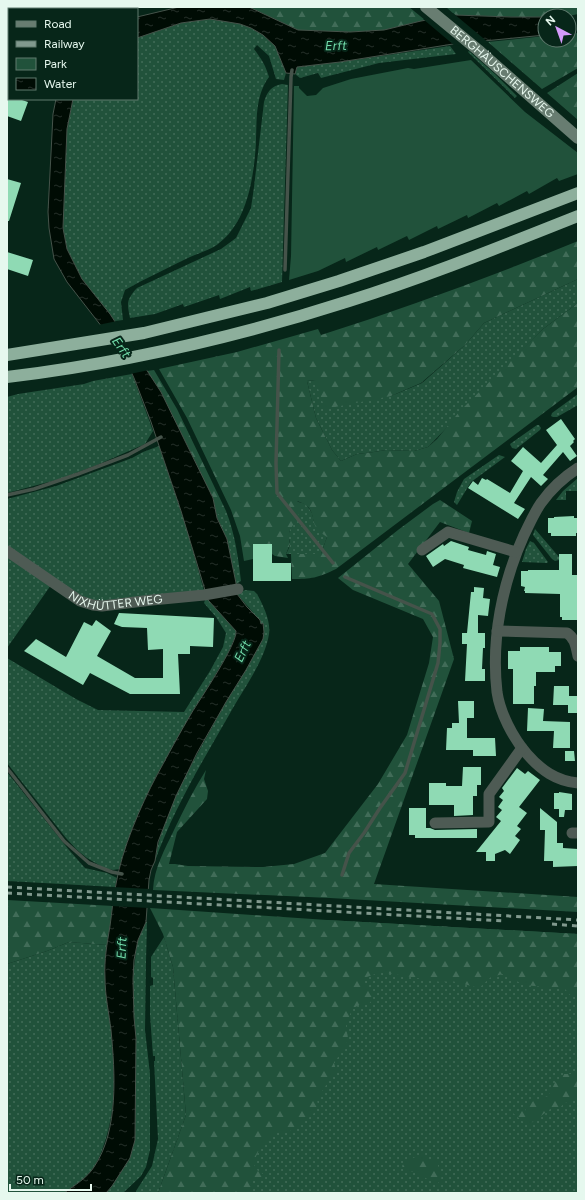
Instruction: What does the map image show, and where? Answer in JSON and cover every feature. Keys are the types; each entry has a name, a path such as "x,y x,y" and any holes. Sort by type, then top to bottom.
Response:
{"highway":[{"path":"7,354 144,332 267,302 339,281 424,252 578,192"},
{"path":"7,377 115,361 156,353 272,324 432,273 578,216"}],"main road":[{"path":"7,11 8,7"},
{"name":"BERGHÄUSCHENSWEG","path":"428,9 478,50 578,138"}],"street":[{"path":"578,468 563,478 540,504 516,552 503,594 497,631 496,660 497,693 508,724 516,740 537,765 548,773 560,780 578,783"},
{"path":"422,550 448,532 516,552"},
{"name":"NIXHÜTTER WEG","path":"7,551 80,601 93,605 102,606 204,595 238,588"},
{"path":"497,631 567,633 574,640 578,656"},
{"path":"434,823 489,822 489,794 522,748"}],"green space":[{"path":"249,7 409,7 425,20 384,30 350,32 298,30"},
{"path":"446,7 578,7 577,14 577,8 537,8 537,17 455,15"},
{"path":"210,19 240,24 251,28 263,35 275,46 286,73 284,80 276,79 269,56 257,45 254,49 263,62 269,77 264,84 259,100 253,169 248,198 236,224 228,235 208,250 190,257 125,290 121,302 123,320 115,321 82,279 67,249 63,228 67,129 73,100 138,100 138,38 181,23"},
{"path":"577,33 578,68 542,89 488,42 537,37 537,48 577,48"},
{"path":"450,46 456,54 379,63 321,78 318,73 300,78 295,74 297,67"},
{"path":"469,51 517,96 515,98 468,52"},
{"path":"471,60 525,112 578,153 578,174 559,181 557,178 529,194 527,191 499,206 497,203 468,218 467,215 438,229 437,226 409,240 407,236 378,250 377,247 346,262 345,258 318,271 289,280 291,256 294,86 299,86 299,88 307,96 316,95 323,88 351,79 408,68 414,69"},
{"path":"578,73 578,120 547,93"},
{"path":"282,84 288,85 282,282 251,291 250,287 220,299 219,295 184,307 183,304 155,314 130,318 128,302 137,288 221,249 236,238 251,208 264,102 270,90 275,86"},
{"path":"578,241 578,279 484,323 465,345 421,383 391,396 325,409 315,380 307,381 316,418 332,450 341,461 357,454 386,450 414,451 428,447 437,439 460,411 543,329 578,303 578,387 336,569 314,577 292,579 291,554 321,554 327,537 316,527 311,511 308,507 297,501 299,503 299,514 289,532 290,544 286,554 288,558 275,556 272,554 272,544 254,544 253,559 244,561 240,536 231,510 187,418 159,369 237,352 318,329 321,335 450,291"},
{"path":"578,279 578,303 543,329 428,447 414,451 386,450 357,454 341,461 332,450 316,418 307,381 315,380 391,396 422,383 465,345 484,323"},
{"path":"154,370 177,409 226,511 216,515 213,498 161,392 147,371"},
{"path":"132,374 153,431 145,444 60,479 7,493 7,397"},
{"path":"578,394 578,405 557,417 551,416 552,413"},
{"path":"537,425 541,428 540,430 516,449 512,448 510,444"},
{"path":"159,446 187,529 204,591 102,603 83,598 7,547 7,499 56,486 132,458"},
{"path":"499,455 505,457 471,482 457,505 454,502 457,492 464,479"},
{"path":"578,478 578,491 566,491 566,500 556,500 563,491"},
{"path":"440,500 472,521 469,533 440,522 408,564 439,601 454,659 374,884 578,897 578,912 153,890 155,874 164,852 189,799 206,770 204,779 208,791 207,799 177,832 169,864 188,866 263,867 294,864 325,853 378,784 407,735 429,663 433,637 423,619 353,590 338,578 398,530"},
{"path":"295,501 306,504 312,513 314,522 327,537 321,554 286,554 290,545 289,533 298,515"},
{"path":"226,511 229,520 237,554 241,581 236,584 227,539 216,515"},
{"path":"535,529 559,557 559,560 555,561 552,559 533,535"},
{"path":"530,541 534,543 548,562 547,563 522,562"},
{"path":"7,554 51,585 7,648"},
{"path":"245,590 254,591 264,608 269,624 267,644 252,676 179,805 155,861 166,819 184,779 231,692 261,624 254,613 237,594"},
{"path":"205,600 208,600 236,631 236,635 228,653 156,776 134,824 119,869 113,870 104,868 77,850 7,763 7,658 76,699 98,710 184,712 210,671 223,647 226,633 216,617 204,603"},
{"path":"7,772 85,868 107,873 117,878 115,887 7,881"},
{"path":"7,900 113,906 107,945 69,942 7,964"},
{"path":"150,908 327,920 578,934 578,996 572,997 565,989 524,985 503,974 491,977 479,988 452,981 441,982 381,972 364,978 363,983 372,994 372,1000 368,1005 359,1005 352,1009 346,1026 348,1038 345,1050 340,1054 334,1063 336,1070 317,1099 318,1107 314,1113 301,1125 290,1131 278,1131 258,1152 253,1163 257,1170 263,1174 263,1178 253,1181 250,1189 251,1193 158,1193 186,1115 173,967 163,934"},
{"path":"327,920 578,934 578,1193 191,1193"},
{"path":"146,922 145,1030 150,1074 150,1150 146,1167 141,1176 123,1193 106,1193 130,1158 135,1140 136,1038 133,979 138,940"},
{"path":"164,937 173,967 186,1115 158,1193 136,1193 152,1166 158,1139 155,1056 153,1056 150,1015 150,986 153,985 153,978 151,977 151,957"},
{"path":"69,942 107,945 105,977 114,1074 113,1104 108,1133 101,1153 92,1169 85,1177 67,1191 63,1193 7,1193 7,964"},
{"path":"578,1069 578,1092 572,1102 564,1103 560,1108 553,1107 527,1125 513,1113 515,1111 525,1111 528,1103 548,1096 556,1081 561,1079 564,1074 574,1074"},
{"path":"419,1155 437,1163 441,1179 436,1184 414,1172 406,1172 402,1166 404,1163"}],"water":[{"name":"Erft","path":"179,7 249,7 298,30 350,32 384,30 455,15 537,17 537,36 453,44 340,62 297,67 295,74 286,73 275,46 263,35 240,24 210,19 181,23 138,38 138,17"},
{"name":"Erft","path":"56,100 73,100 67,129 63,228 67,249 82,279 110,314 161,392 213,498 217,518 227,539 237,594 260,620 261,624 263,623 264,632 263,639 246,670 197,753 176,796 158,842 155,861 149,880 146,922 138,940 134,960 133,979 136,1038 135,1140 130,1158 106,1193 64,1193 84,1178 94,1167 108,1136 111,1119 114,1064 106,991 105,965 114,894 119,871 132,828 151,787 169,752 231,648 236,631 208,600 181,511 151,422 128,365 116,345 67,282 54,259 48,212 53,114"}],"pier":[{"path":"453,13 489,43 455,46 423,19"},
{"path":"117,321 149,370 130,374 115,346 98,325"},
{"path":"113,887 150,889 149,908 111,906"}],"building":[{"path":"7,99 28,102 21,121 7,116"},
{"path":"7,179 21,183 9,221 7,221"},
{"path":"7,252 33,260 28,276 7,269"},
{"path":"561,419 575,439 570,446 577,456 570,461 563,452 543,475 548,479 541,486 531,477 514,503 525,509 518,519 468,488 473,481 478,485 482,478 487,479 510,493 523,471 511,461 523,447 541,463 557,445 546,430"},
{"path":"574,516 574,518 578,518 578,533 576,533 576,536 551,536 551,533 548,533 548,518"},
{"path":"451,541 469,547 468,550 486,555 487,551 496,554 493,565 500,567 497,577 463,568 464,565 445,559 433,567 426,556 443,544 444,546"},
{"path":"253,544 272,544 272,563 291,563 291,581 253,581"},
{"path":"559,554 572,554 572,575 578,575 578,620 562,620 562,617 560,617 560,594 525,593 525,587 521,586 521,571 559,570"},
{"path":"474,587 484,588 483,598 490,599 488,616 478,615 478,633 485,633 485,648 483,648 482,669 485,669 485,681 465,681 467,644 462,644 462,633 467,633 471,592 474,592"},
{"path":"119,613 214,618 213,647 190,646 190,654 178,654 180,694 130,694 90,673 83,685 24,651 36,639 66,657 84,622 92,626 96,620 111,631 97,656 135,678 163,678 163,649 148,650 147,628 122,627 114,624"},
{"path":"520,647 549,647 549,652 561,652 561,666 555,666 555,672 536,672 534,704 513,704 513,669 508,669 508,651 520,651"},
{"path":"554,686 569,686 569,696 578,696 578,713 568,713 568,705 553,705"},
{"path":"458,701 474,701 474,718 467,718 467,738 495,738 496,756 473,756 473,750 446,750 447,728 452,728 452,723 459,723"},
{"path":"528,708 544,709 543,721 570,722 570,748 553,748 554,731 527,731"},
{"path":"565,751 574,751 575,761 565,761"},
{"path":"463,767 481,767 481,785 477,785 477,796 473,796 473,815 454,816 454,805 429,805 429,783 446,783 446,786 462,786"},
{"path":"517,768 525,774 528,771 540,780 519,807 527,813 517,826 521,829 515,836 520,840 510,854 505,850 495,854 495,861 486,861 486,852 476,852 501,821 496,817 502,810 498,807 503,800 499,797 504,791 502,788"},
{"path":"559,792 572,794 572,810 565,810 564,817 559,817 559,809 554,809 554,793"},
{"path":"409,808 426,808 426,828 435,830 477,829 477,838 415,838 415,835 409,835"},
{"path":"540,808 557,822 557,843 563,843 563,848 578,849 578,866 553,867 553,861 544,861 545,830 540,830"}],"waterway":[{"path":"285,270 292,70"},
{"path":"279,350 276,463 277,493 333,563"},
{"path":"7,495 34,489 78,474 128,455 161,437"},
{"path":"342,875 349,853 405,773 438,663 440,643 440,629 432,614 345,577"},
{"path":"7,768 64,841 89,863 112,872 122,874"}],"railway":[{"path":"7,887 578,920"},
{"path":"7,893 504,921"},
{"path":"552,924 578,926"}]}
